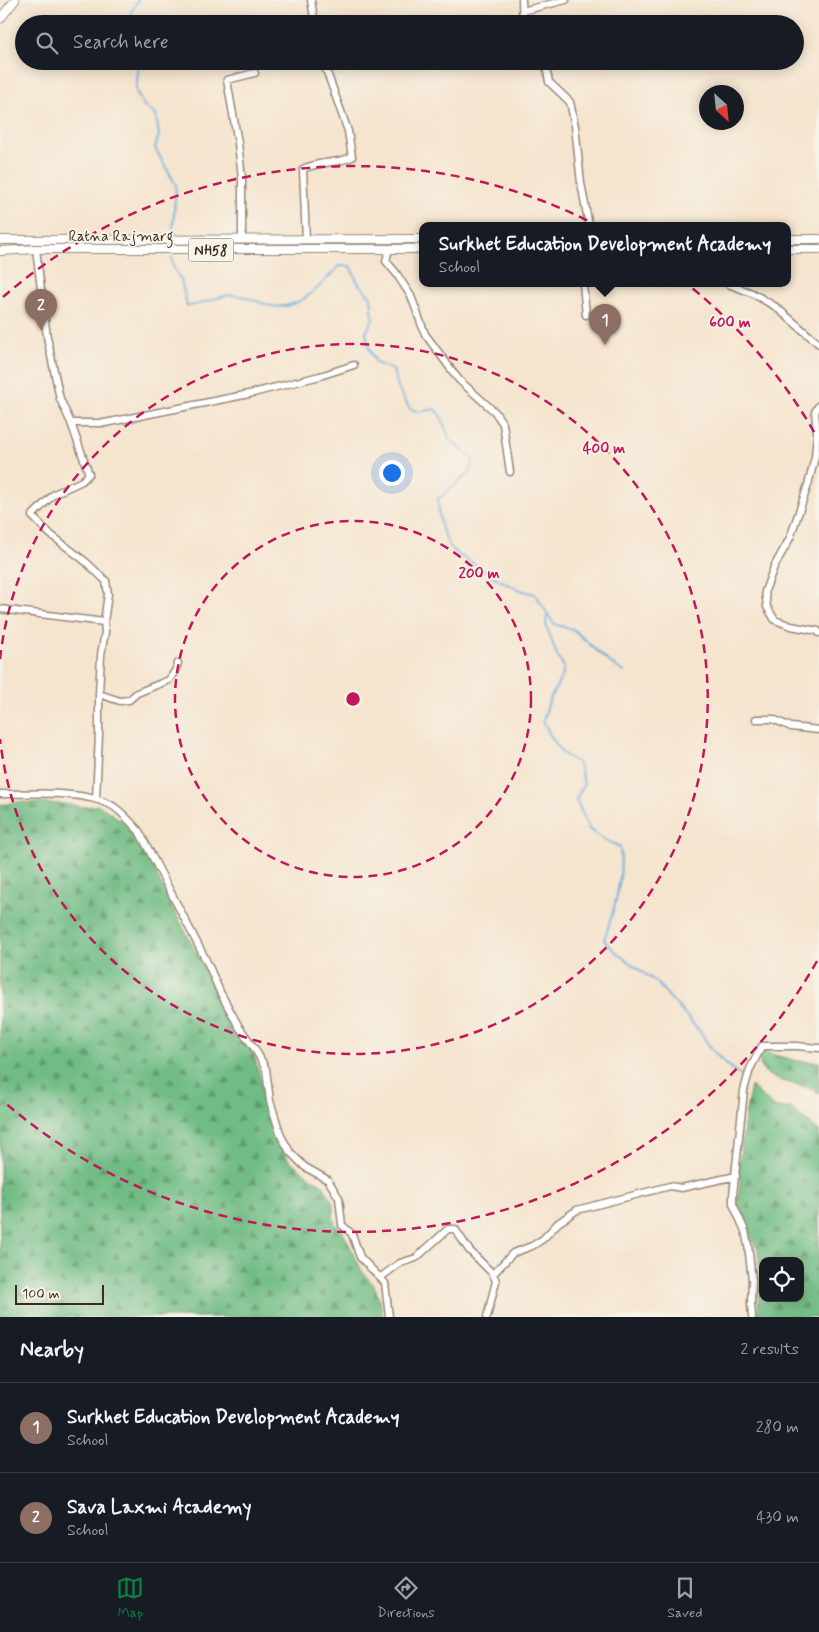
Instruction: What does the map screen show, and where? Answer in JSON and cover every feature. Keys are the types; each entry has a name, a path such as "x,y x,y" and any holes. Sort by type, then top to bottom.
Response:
{"main road":[{"path":"0,19 15,0"},
{"name":"Ratna Rajmarg","path":"0,240 419,239"},
{"path":"791,239 819,239"},
{"path":"9,241 9,251"},
{"name":"Ratna Rajmarg","path":"0,251 36,249 419,249"},
{"path":"791,249 819,249"}],"street":[{"path":"311,0 314,15"},
{"path":"522,0 522,15"},
{"path":"522,11 566,0"},
{"path":"306,240 303,169 313,164 352,157 348,131 327,70"},
{"path":"547,70 549,82 570,102 588,222"},
{"path":"242,240 242,178 227,80 255,73"},
{"path":"36,249 47,337 60,399 71,423 88,474 82,481 54,494 32,516 50,534 86,562 106,581 108,594 101,655 96,799"},
{"path":"389,249 386,261 396,272 411,296 425,334 459,380 495,412 503,424 510,472"},
{"path":"583,287 586,314"},
{"path":"736,287 752,293 776,308 819,344"},
{"path":"71,423 105,423 249,394 320,376 354,365"},
{"path":"819,405 815,412 817,433 815,457 808,485 790,538 774,567 765,591 767,607 775,620 791,626 818,631 819,633"},
{"path":"0,609 104,622"},
{"path":"99,694 120,702 129,700 145,689 169,680 176,671 178,663"},
{"path":"756,719 773,719 791,727 819,730"},
{"path":"0,794 74,795 96,799 112,806 139,831 208,964 220,992 266,1069 270,1101 285,1144 305,1167 328,1180 339,1198 342,1225 352,1234 360,1257 385,1283 390,1317"},
{"path":"752,1317 750,1304 752,1280 748,1245 745,1231 733,1204 744,1090 750,1069 762,1046 819,1048"},
{"path":"493,1274 512,1253 532,1246 543,1239 558,1223 577,1210 670,1186 681,1188 736,1176"},
{"path":"381,1277 400,1263 416,1258 448,1229 455,1229 469,1250 493,1274 496,1281 487,1317"}],"green space":[{"path":"17,802 64,804 84,807 99,805 122,821 135,836 147,854 227,1014 253,1051 266,1107 288,1159 324,1186 333,1203 335,1224 342,1230 362,1271 375,1287 382,1309 382,1317 0,1317 0,805"},
{"path":"760,1051 798,1061 819,1062 819,1093 771,1076 764,1071 760,1063"},
{"path":"751,1086 775,1108 791,1108 819,1131 819,1317 757,1317 759,1297 759,1302 804,1302 804,1257 759,1257 759,1268 758,1249 751,1240 749,1231 740,1218 737,1204 740,1184 739,1165"}],"waterway":[{"path":"130,15 138,0"},
{"path":"138,70 136,91 143,105 156,115 159,135 155,148 176,185 173,228"},
{"path":"172,257 173,267 181,280 187,306 231,295 242,296 272,306 292,304 310,295 339,266 350,266 358,283 371,297 373,319 366,332 369,348 376,363 393,370 399,390 410,409 419,412 435,409 442,418 449,439 473,459 469,473 438,499 441,524 451,548 502,582 535,594 554,624 574,630 608,661 624,672"},
{"path":"547,614 546,625 557,655 564,667 563,674 549,701 543,721 562,753 579,764 584,784 576,799 589,829 620,847 621,870 615,906 604,940 618,954 657,983 702,1034 714,1052 741,1076"}],"place":[{"name":"Sava Laxmi Academy","path":"41,330"},
{"name":"Surkhet Education Development Academy","path":"605,345"}]}
